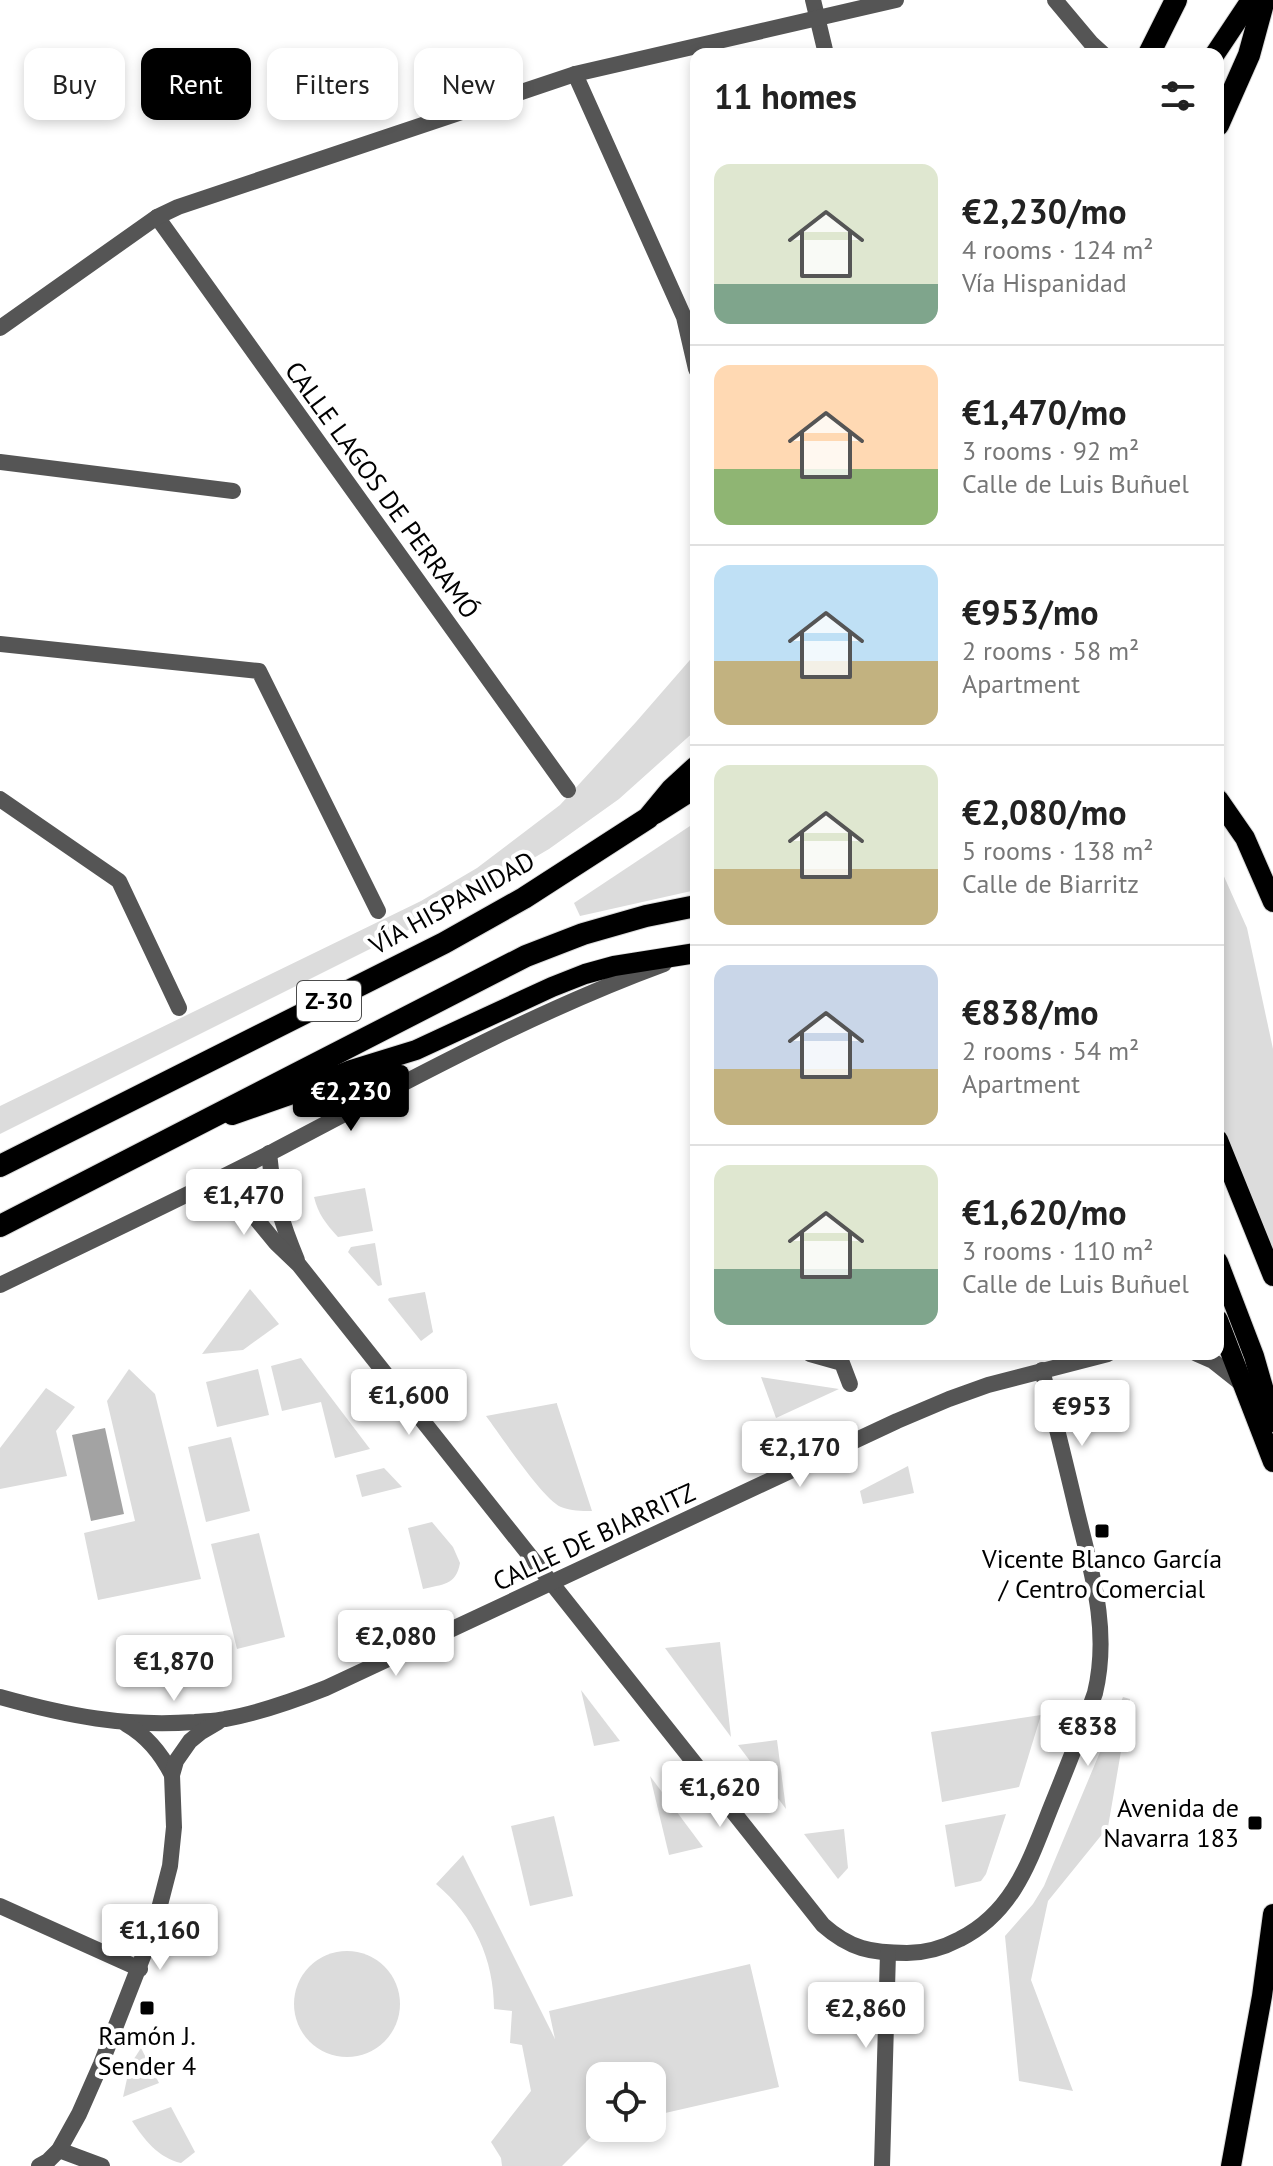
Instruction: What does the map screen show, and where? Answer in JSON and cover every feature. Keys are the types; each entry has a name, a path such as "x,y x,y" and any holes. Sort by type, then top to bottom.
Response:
{"highway":[{"path":"1152,48 1176,0"},
{"path":"1224,111 1249,55 1264,0"},
{"name":"VÍA HISPANIDAD","path":"0,1166 444,943 524,898 648,818 690,772"},
{"name":"Z-30","path":"0,1226 526,956 583,934 690,907"}],"main road":[{"path":"1219,48 1251,0"},
{"name":"Z-30","path":"648,818 690,792"},
{"path":"1224,808 1245,838 1273,902"},
{"path":"180,1134 351,1070 416,1050 585,974 614,966 690,955"},
{"path":"1224,1155 1273,1276"},
{"path":"1224,1278 1254,1356 1273,1422"},
{"path":"1224,1335 1273,1462"},
{"path":"1231,2166 1262,1996 1273,1914"}],"street":[{"path":"813,0 825,48"},
{"path":"0,328 157,217 193,202 575,74 896,0"},
{"path":"1055,0 1096,48"},
{"path":"575,74 684,317 690,343"},
{"name":"CALLE LAGOS DE PERRAMÓ","path":"157,217 568,790"},
{"path":"0,462 233,491"},
{"path":"0,644 259,671 378,911"},
{"path":"0,799 119,881 179,1008"},
{"path":"0,1285 222,1177 504,1033 613,984 690,955"},
{"path":"269,1153 278,1212 299,1265"},
{"path":"222,1177 268,1235 299,1265 823,1925 857,1948 916,1953 949,1945 975,1932 993,1918 1017,1886 1031,1858 1085,1722 1101,1669 1102,1645 1095,1587 1042,1370"},
{"path":"844,1360 850,1384"},
{"name":"CALLE DE BIARRITZ","path":"0,1697 56,1713 125,1723 223,1720 265,1710 326,1688 897,1421 949,1399 1083,1360"},
{"path":"1211,1360 1244,1386"},
{"path":"39,2166 59,2150 101,2064 140,1969 170,1866 174,1827 172,1775 181,1751 201,1732 223,1720"},
{"path":"125,1723 158,1751 172,1775"},
{"path":"0,1906 140,1969"},
{"path":"882,2166 888,1953"},
{"path":"59,2150 102,2166"}],"shaded area":[{"path":"690,660 690,735 619,799 549,849 422,923 0,1134 0,1106 421,901 477,868 560,805"},
{"path":"690,826 690,891 580,916 574,903"},
{"path":"1224,876 1247,928 1273,1049 1273,1250 1224,1130"},
{"path":"365,1188 373,1231 338,1237 323,1218 314,1197"},
{"path":"375,1243 382,1285 378,1286 348,1252 351,1247"},
{"path":"250,1289 279,1324 243,1350 202,1354"},
{"path":"425,1292 433,1332 421,1341 388,1300"},
{"path":"301,1358 370,1449 335,1458 321,1402 282,1411 271,1366"},
{"path":"129,1369 155,1394 201,1579 98,1600 84,1533 135,1521 107,1401"},
{"path":"258,1369 269,1415 217,1427 206,1382"},
{"path":"761,1377 839,1389 776,1418"},
{"path":"46,1388 75,1407 56,1431 67,1476 0,1489 0,1448"},
{"path":"557,1403 592,1511 561,1507 553,1501 533,1480 486,1416"},
{"path":"105,1428 124,1514 91,1521 72,1435"},
{"path":"231,1437 250,1511 206,1522 188,1447"},
{"path":"908,1466 914,1493 863,1504 860,1491"},
{"path":"384,1468 402,1487 362,1497 356,1475"},
{"path":"432,1522 453,1547 460,1563 452,1580 423,1589 408,1528"},
{"path":"259,1533 285,1637 237,1649 211,1544"},
{"path":"720,1642 731,1737 665,1648"},
{"path":"581,1690 620,1741 594,1746"},
{"path":"1123,1697 1130,1699 1108,1827 1048,1901 1031,1980 1073,2091 1019,2081 1005,1936 1044,1886"},
{"path":"1041,1715 1019,1787 942,1802 931,1732"},
{"path":"777,1740 786,1809 738,1745"},
{"path":"650,1776 703,1847 669,1855"},
{"path":"1006,1814 986,1874 981,1881 955,1887 945,1825"},
{"path":"554,1816 573,1896 530,1906 511,1826"},
{"path":"844,1829 848,1868 838,1879 804,1834"},
{"path":"463,1855 555,2039 549,2011 750,1964 779,2087 666,2113 666,2062 586,2062 586,2142 562,2166 502,2166 501,2158 491,2142 531,2091 522,2045 510,2043 512,2011 494,2009 486,1956 471,1924 436,1884"},
{"path":"347,1951 367,1955 385,1966 396,1984 400,2004 396,2024 385,2042 367,2053 347,2057 327,2053 309,2042 298,2024 294,2004 298,1984 309,1966 327,1955"},
{"path":"141,2048 159,2083 123,2097 130,2065"},
{"path":"171,2107 195,2152 181,2163 159,2152 132,2121"}],"place":[{"name":"Vicente Blanco García / Centro Comercial","path":"1102,1531"},
{"name":"Avenida de Navarra 183","path":"1255,1823"},
{"name":"Ramón J. Sender 4","path":"147,2008"}]}
